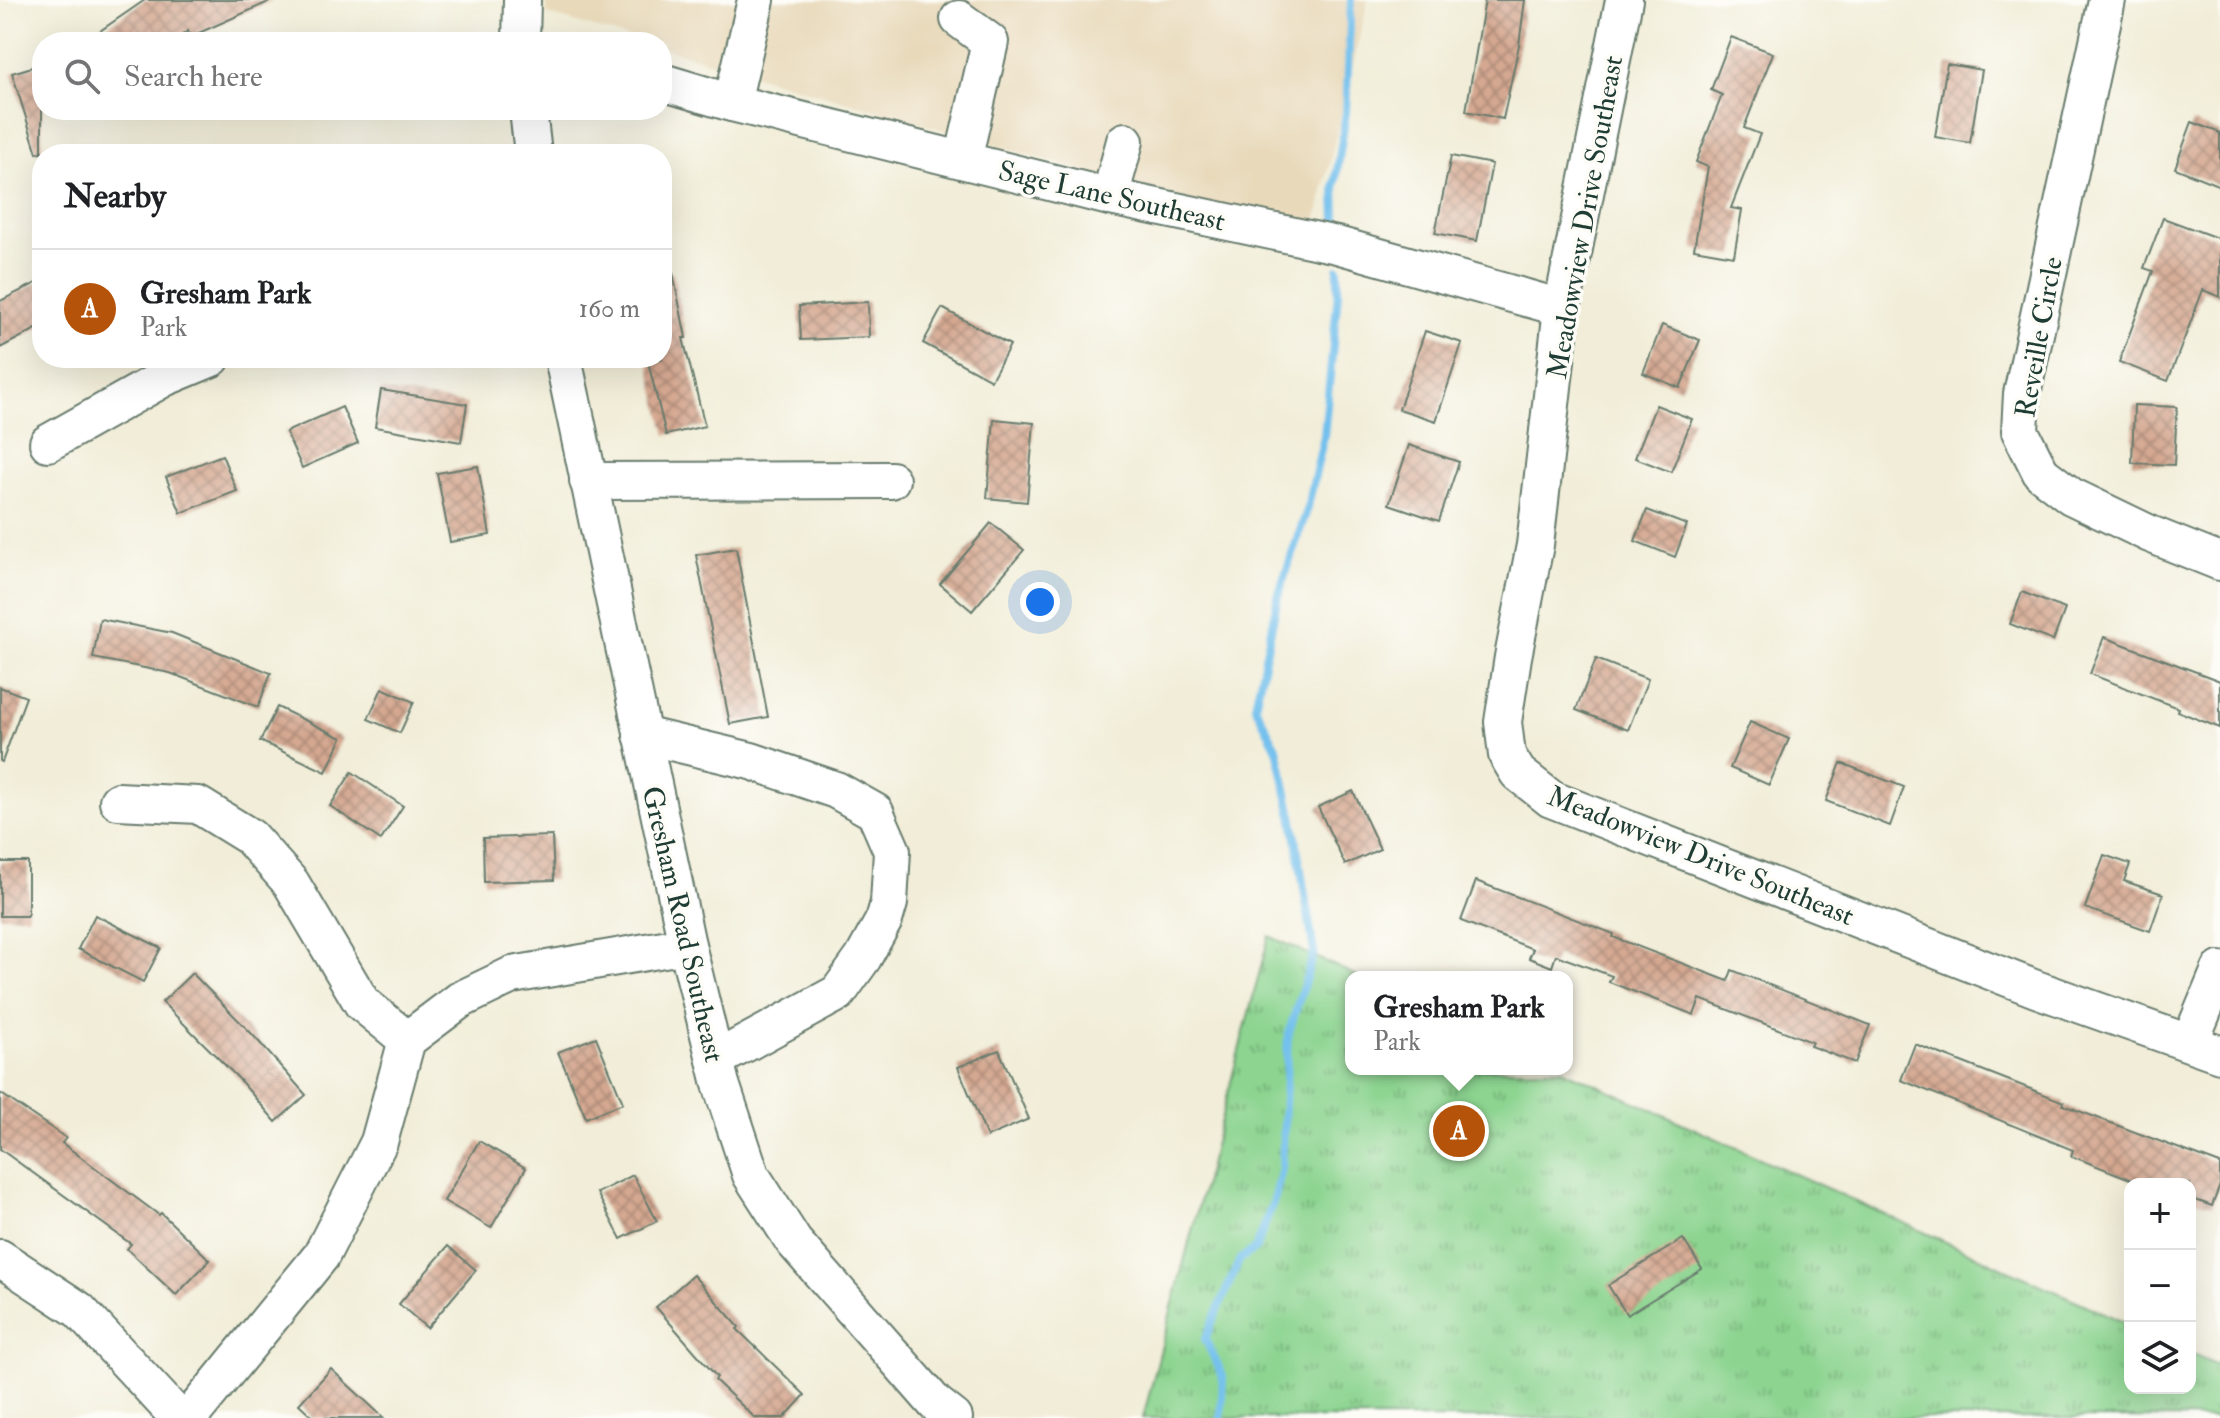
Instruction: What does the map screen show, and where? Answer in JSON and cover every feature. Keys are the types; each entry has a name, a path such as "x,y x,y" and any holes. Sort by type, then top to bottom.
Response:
{"street":[{"path":"522,0 522,32"},
{"path":"732,103 756,0"},
{"name":"Meadowview Drive Southeast","path":"1624,0 1562,308 1535,545 1503,722 1507,755 1518,773 1551,799 2036,989 2205,1048"},
{"name":"Reveille Circle","path":"2107,0 2022,394 2020,431 2041,473 2071,496 2150,534 2220,562"},
{"path":"959,19 990,42 963,160"},
{"name":"Sage Lane Southeast","path":"672,85 732,103 1110,197 1337,245 1562,308"},
{"path":"529,120 532,144"},
{"path":"1110,197 1125,141"},
{"path":"48,443 164,378 188,368"},
{"name":"Gresham Road Southeast","path":"565,368 687,945 715,1060 751,1175 794,1242 938,1413"},
{"path":"588,481 891,480"},
{"path":"642,735 751,761 836,790 875,812 892,851 889,903 884,920 863,958 838,993 715,1060"},
{"path":"118,801 198,805 250,837 291,883 362,1003 407,1040"},
{"path":"189,1418 321,1256 379,1142 407,1040 460,1000 512,975 687,945"},
{"path":"2205,1048 2220,970"},
{"path":"0,1258 79,1310 179,1418"}],"shaded area":[{"path":"546,0 1368,0 1312,238 672,51 672,32 609,32 547,14"}],"green space":[{"path":"1269,936 1346,971 1345,1075 1573,1074 2124,1322 2124,1394 2196,1394 2196,1356 2220,1366 2220,1418 1143,1418"}],"building":[{"path":"145,0 273,0 201,32 99,32"},
{"path":"1485,0 1525,0 1503,119 1466,111"},
{"path":"1731,37 1773,53 1744,128 1760,134 1731,208 1742,210 1734,256 1694,249 1708,167 1696,162 1722,95 1711,90"},
{"path":"1947,64 1982,70 1970,143 1935,137"},
{"path":"32,67 32,120 42,120 42,144 34,144 12,73"},
{"path":"2192,122 2220,133 2220,186 2175,168"},
{"path":"1451,156 1492,164 1477,241 1435,233"},
{"path":"2163,218 2220,239 2220,297 2203,290 2168,381 2119,362 2153,271 2144,268"},
{"path":"672,273 686,338 683,338 705,426 666,435 649,368 672,368"},
{"path":"32,285 32,331 0,348 0,301"},
{"path":"868,302 869,337 801,340 799,306"},
{"path":"942,308 1010,345 991,380 923,343"},
{"path":"1662,325 1700,340 1680,388 1643,373"},
{"path":"1425,331 1462,343 1436,421 1399,409"},
{"path":"381,390 467,404 461,442 375,427"},
{"path":"1656,405 1692,419 1671,472 1635,458"},
{"path":"2134,405 2177,407 2174,465 2132,463"},
{"path":"342,407 358,443 302,468 286,432"},
{"path":"994,419 1034,423 1027,502 987,498"},
{"path":"1409,445 1459,462 1439,521 1389,504"},
{"path":"222,455 237,491 181,513 166,477"},
{"path":"478,466 490,535 450,542 437,473"},
{"path":"1647,510 1687,525 1675,557 1635,541"},
{"path":"991,523 1024,550 972,611 940,584"},
{"path":"736,548 768,717 730,724 696,555"},
{"path":"2022,592 2065,609 2053,641 2010,624"},
{"path":"100,619 172,633 271,673 258,707 170,673 93,658"},
{"path":"2104,637 2220,681 2220,728 2090,674"},
{"path":"1596,659 1648,679 1628,730 1576,710"},
{"path":"0,687 26,697 2,762 0,761"},
{"path":"382,688 414,702 400,733 368,719"},
{"path":"277,707 342,738 326,772 260,741"},
{"path":"1750,722 1789,739 1769,785 1730,768"},
{"path":"1841,763 1904,787 1890,826 1826,801"},
{"path":"352,772 403,806 381,840 330,806"},
{"path":"1353,791 1380,849 1345,865 1318,807"},
{"path":"552,836 554,880 484,882 483,838"},
{"path":"2104,855 2130,864 2124,881 2163,894 2150,931 2085,908"},
{"path":"0,862 28,862 28,916 0,916"},
{"path":"1476,881 1728,981 1732,970 1870,1025 1855,1063 1810,1046 1812,1042 1700,999 1694,1015 1609,982 1612,976 1556,955 1552,967 1529,958 1533,949 1461,921"},
{"path":"95,915 161,948 143,982 78,949"},
{"path":"192,973 306,1095 276,1122 238,1078 162,1002"},
{"path":"596,1037 623,1103 586,1118 558,1052"},
{"path":"1915,1044 2064,1102 2063,1105 2220,1164 2220,1185 2212,1206 2196,1200 2196,1178 2128,1178 2071,1156 2073,1150 1901,1080"},
{"path":"999,1050 1029,1119 987,1137 958,1067"},
{"path":"0,1093 66,1138 62,1143 159,1215 161,1213 210,1260 176,1295 127,1249 131,1244 0,1149"},
{"path":"479,1141 526,1168 491,1228 444,1201"},
{"path":"633,1175 657,1221 621,1239 597,1193"},
{"path":"1683,1239 1702,1269 1627,1315 1608,1285"},
{"path":"448,1246 476,1270 427,1328 399,1304"},
{"path":"693,1275 739,1327 737,1329 805,1395 784,1418 755,1418 715,1380 717,1377 656,1307"},
{"path":"331,1369 384,1418 314,1418 299,1404"}],"waterway":[{"path":"1336,221 1335,186 1346,112 1351,0"},
{"path":"1221,1418 1223,1377 1205,1339 1240,1259 1256,1248 1275,1197 1282,1168 1288,1035 1314,952 1293,820 1277,749 1255,706 1278,596 1307,510 1324,436 1338,269"}],"place":[{"name":"Gresham Park","path":"1459,1131"}]}
